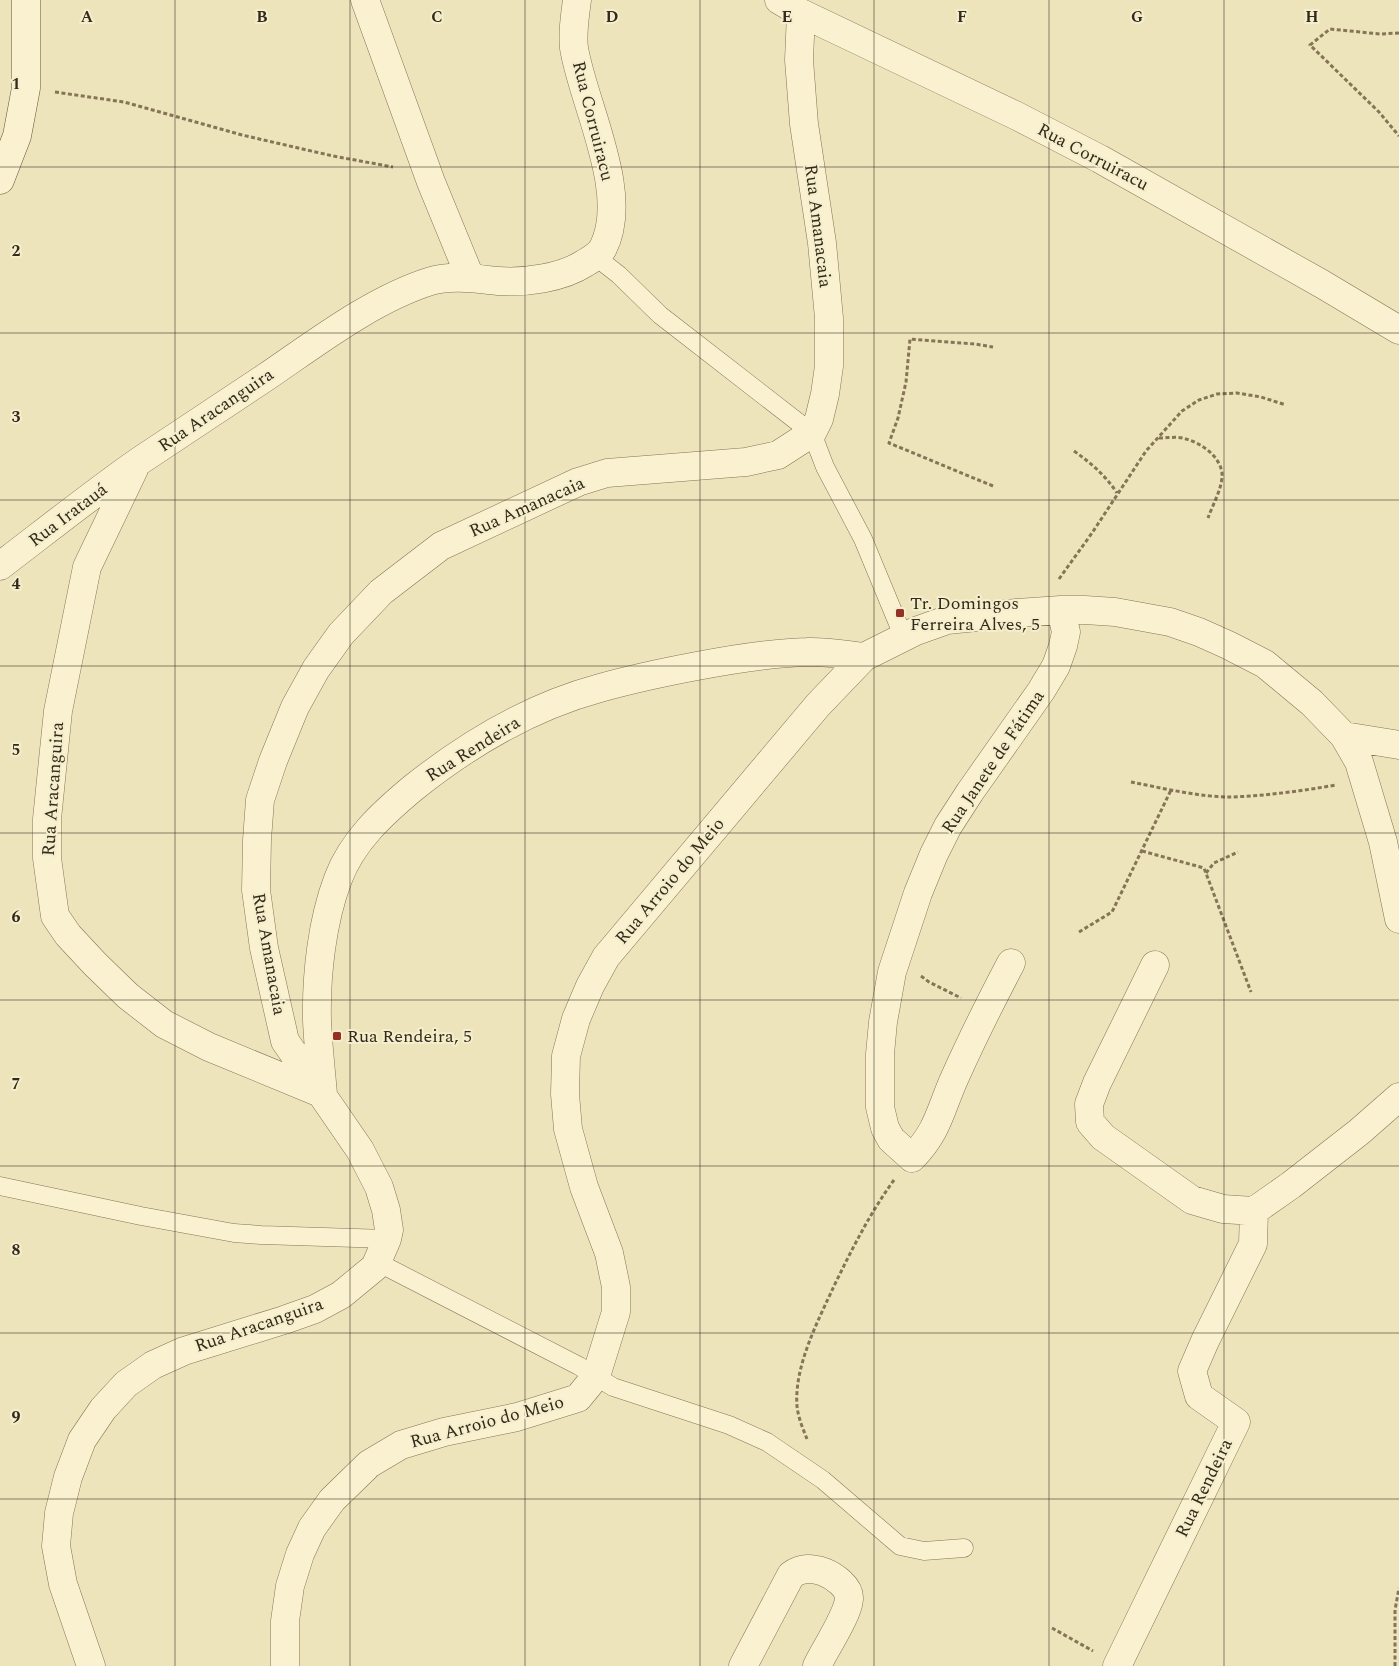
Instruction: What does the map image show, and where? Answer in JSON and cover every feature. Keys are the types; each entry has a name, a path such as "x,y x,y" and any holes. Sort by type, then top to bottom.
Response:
{"street":[{"path":"0,180 17,136 26,88 26,0"},
{"path":"365,0 431,182 470,277 501,281 549,278 571,272 596,257"},
{"name":"Rua Corruiracu","path":"577,0 574,22 574,46 610,183 610,229 603,249 596,257"},
{"name":"Rua Corruiracu","path":"790,7 1017,116 1100,159 1322,284 1399,330"},
{"name":"Rua Amanacaia","path":"323,1094 285,1041 264,948 256,890 257,840 260,800 272,761 295,707 316,669 341,634 381,592 441,546 578,482 607,473 746,462 778,455 812,433 819,419 829,366 828,318 822,243 804,124 799,60 790,7"},
{"name":"Rua Aracanguira","path":"323,1094 209,1047 164,1024 128,996 68,935 55,916 46,858 47,819 58,711 87,567 137,463 350,320 394,296 433,280 470,277"},
{"name":"Rua Iratauá","path":"0,566 137,463"},
{"name":"Rua Arroio do Meio","path":"285,1666 284,1621 290,1586 300,1554 312,1528 332,1500 369,1464 401,1445 444,1432 517,1417 578,1398 596,1376 616,1312 616,1287 609,1253 584,1187 568,1129 565,1094 566,1056 576,1020 590,986 606,957 818,705 864,657 947,620 1062,610 1115,612 1170,622 1228,645 1265,664 1283,678 1312,703 1344,736 1356,754 1383,842 1399,919"},
{"name":"Rua Janete de Fátima","path":"912,1158 891,1139 885,1128 880,1108 879,1077 883,1022 892,972 918,893 948,826 1041,691 1056,666 1066,632 1062,610"},
{"name":"Rua Rendeira","path":"323,1094 317,1021 318,982 326,920 338,877 355,847 382,814 433,773 480,742 525,716 599,688 670,671 744,657 808,652 864,657"},
{"path":"1344,736 1399,745"},
{"path":"912,1158 922,1148 934,1130 952,1082 986,1010 1011,963"},
{"path":"1155,965 1097,1083 1089,1104 1090,1122 1103,1137 1192,1200 1222,1210 1254,1210 1291,1186 1359,1132 1399,1097"},
{"path":"323,1094 360,1150 379,1187 386,1210 389,1230 382,1250"},
{"name":"Rua Rendeira","path":"1117,1666 1236,1422 1199,1396 1192,1371 1253,1244 1254,1210"},
{"name":"Rua Aracanguira","path":"91,1666 62,1584 56,1546 58,1513 68,1477 82,1440 103,1409 126,1384 153,1365 184,1352 315,1309 341,1295 375,1266 382,1250"},
{"path":"743,1666 791,1576 800,1569 810,1569 825,1572 838,1579 847,1589 850,1597 846,1610 817,1666"}],"lane":[{"path":"596,257 619,275 660,315 723,365 767,396 812,433 825,467 862,539 904,638"},
{"path":"0,1186 115,1211 234,1233 382,1250 613,1387 722,1422 761,1439 823,1480 900,1546 924,1551 964,1548"}],"path":[{"path":"1399,33 1380,34 1330,29 1310,45 1379,112 1399,136"},
{"path":"26,88 124,102 242,135 333,156 396,167 431,182"},
{"path":"993,346 910,339 906,382 898,418 888,443 993,486"},
{"path":"1062,610 1054,594 1060,578 1146,451 1182,411 1199,400 1217,394 1237,393 1261,397 1286,405"},
{"path":"1158,438 1186,439 1207,449 1217,460 1222,472 1220,486 1208,518"},
{"path":"1074,451 1105,476 1117,493"},
{"path":"1131,782 1171,790 1228,797 1281,794 1365,781"},
{"path":"1080,932 1112,912 1171,790"},
{"path":"1142,851 1204,868 1251,992"},
{"path":"1206,873 1214,863 1238,852"},
{"path":"899,952 907,965 929,982 986,1010"},
{"path":"823,1480 801,1423 797,1406 805,1354 822,1312 867,1220 912,1158"},
{"path":"1395,1666 1395,1610 1399,1588"},
{"path":"1052,1628 1117,1666"}],"place":[{"name":"Tr. Domingos Ferreira Alves, 5","path":"900,613"},
{"name":"Rua Rendeira, 5","path":"337,1036"}]}
